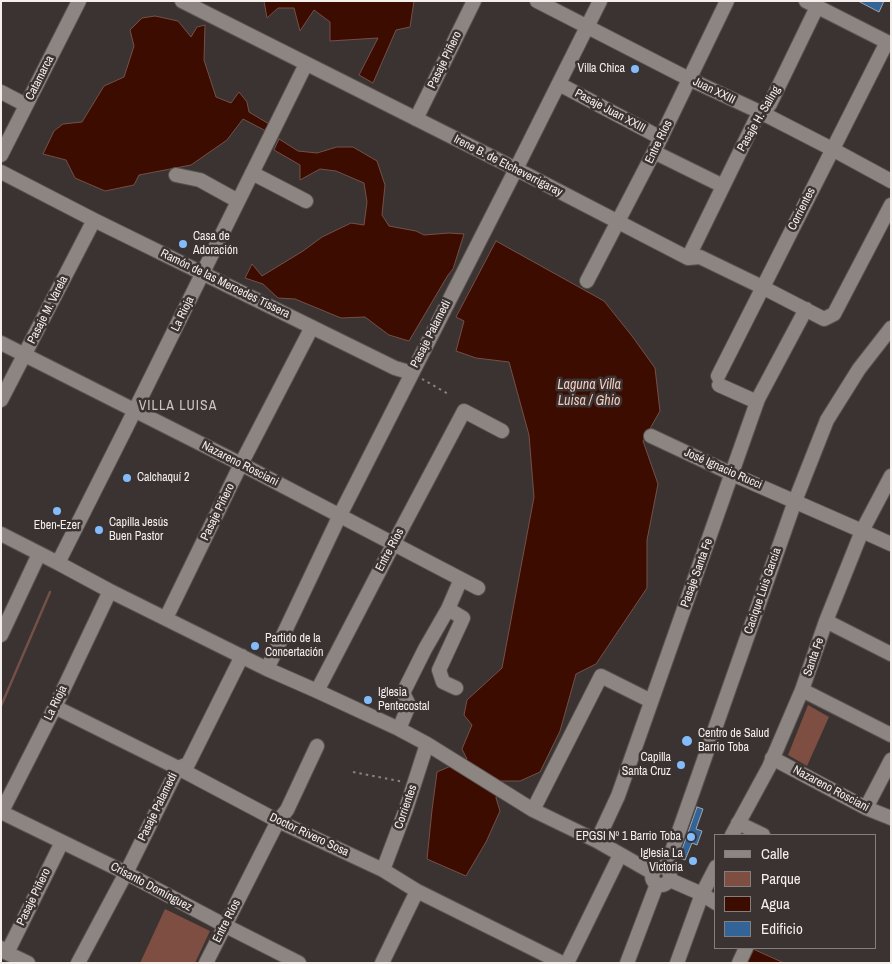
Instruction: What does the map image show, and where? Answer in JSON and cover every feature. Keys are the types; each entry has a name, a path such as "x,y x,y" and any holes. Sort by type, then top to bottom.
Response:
{"street":[{"name":"Catamarca","path":"1,155 79,1"},
{"name":"Irene B. de Etcheverrigaray","path":"182,1 203,6 306,64 688,258 700,257 824,319 834,314 891,205"},
{"name":"Pasaje Piñero","path":"416,119 474,1"},
{"name":"Juan XXIII","path":"537,1 689,79 762,113 891,181"},
{"name":"Pasaje Palamedi","path":"267,668 340,515 600,1"},
{"name":"Entre Ríos","path":"588,281 728,1"},
{"path":"811,4 889,43"},
{"name":"Pasaje H. Saling","path":"688,258 755,121 770,104 811,4"},
{"name":"Corrientes","path":"756,402 718,380 762,287 832,149 889,43"},
{"name":"La Rioja","path":"58,563 306,64"},
{"name":"Pasaje Juan XXIII","path":"558,84 661,138"},
{"path":"1,92 26,105"},
{"path":"654,152 724,186"},
{"name":"Ramón de las Mercedes Tissera","path":"1,172 94,220 395,368 412,373"},
{"path":"252,173 306,201"},
{"path":"176,175 200,180 238,201"},
{"name":"Pasaje M. Varela","path":"1,400 94,220"},
{"name":"Pasaje Santa Fe","path":"598,841 618,796 756,402 806,309"},
{"name":"Pasaje Piñero","path":"166,618 241,464 312,327"},
{"name":"Cacique Luis García","path":"627,963 661,876 795,501 827,420 860,369 891,328"},
{"name":"Nazareno Rosciani","path":"1,343 241,464 478,588"},
{"name":"Entre Ríos","path":"318,691 464,411 502,431"},
{"name":"José Ignacio Rucci","path":"651,436 795,501"},
{"name":"Santa Fe","path":"735,829 772,758 802,690 826,621 862,531 891,476"},
{"path":"795,501 891,544"},
{"path":"1,534 110,591 242,656 399,729 427,744 533,810 598,841 620,855 702,894 714,902"},
{"path":"1,636 39,554"},
{"path":"399,729 409,705 403,693 448,609 461,579"},
{"name":"La Rioja","path":"1,813 55,707 110,591"},
{"path":"448,609 463,618 439,670 443,682 456,688"},
{"path":"826,621 891,654"},
{"name":"Pasaje Palamedi","path":"78,963 126,873 178,768 188,764 242,656"},
{"path":"533,810 601,676 651,701"},
{"path":"802,690 891,735"},
{"name":"Doctor Rivero Sosa","path":"55,707 178,768 278,821 383,870 417,891 562,963"},
{"name":"Corrientes","path":"383,870 427,744"},
{"name":"Entre Ríos","path":"206,963 278,821 287,810 317,746"},
{"name":"Nazareno Rosciani","path":"772,758 866,808 891,818"},
{"path":"866,808 891,760"},
{"name":"Crisanto Domínguez","path":"1,813 126,873 300,963"},
{"path":"735,829 758,834"},
{"name":"Pasaje Piñero","path":"4,950 62,842"},
{"path":"567,963 620,855"},
{"path":"677,963 702,894 714,871"},
{"path":"382,963 417,891"},
{"path":"739,963 746,949"},
{"path":"4,950 28,963"}],"path":[{"path":"412,373 450,395"},
{"path":"353,772 414,784"}],"green space":[{"path":"808,705 829,717 807,766 788,755"},
{"path":"165,909 210,931 195,963 140,963"}],"water":[{"path":"264,1 414,1 410,27 396,30 373,83 359,75 378,38 330,41 330,22 314,10 300,31 294,8 278,8 267,18"},
{"path":"155,16 178,21 191,37 197,27 205,25 204,60 216,97 231,103 239,92 247,102 249,112 269,124 266,131 243,119 227,140 191,165 139,175 134,185 105,191 75,178 66,160 43,154 54,131 63,124 82,122 104,86 124,77 134,46 130,30 142,18"},
{"path":"279,139 298,151 317,153 337,147 353,147 377,161 385,185 382,215 389,226 416,231 424,235 464,234 453,269 409,341 389,335 365,317 341,318 295,299 278,298 263,284 245,278 252,264 262,276 322,237 351,223 364,225 367,202 364,183 336,171 320,169 300,180 300,165 274,150"},
{"name":"Laguna Villa Luisa / Ghio","path":"496,241 604,301 655,368 660,411 643,441 658,484 647,540 647,588 596,664 576,674 560,731 540,772 520,781 500,781 496,798 500,811 486,842 466,876 427,859 437,772 467,759 462,749 472,725 464,715 467,700 502,668 534,497 529,435 509,362 476,358 456,351 464,321 456,317"},
{"path":"753,949 784,963 745,963"}],"building":[{"path":"858,1 884,1 879,12"},
{"path":"697,807 703,809 696,829 702,831 697,845 692,843 685,860 679,858"}],"waterway":[{"path":"1,706 50,592"}],"place":[{"name":"Villa Chica","path":"635,69"},
{"name":"Casa de Adoración","path":"183,244"},
{"name":"Calchaquí 2","path":"127,478"},
{"name":"Eben-Ezer","path":"57,511"},
{"name":"Capilla Jesús Buen Pastor","path":"99,530"},
{"name":"Partido de la Concertación","path":"255,646"},
{"name":"Iglesia Pentecostal","path":"368,700"},
{"name":"Centro de Salud Barrio Toba","path":"687,741"},
{"name":"Capilla Santa Cruz","path":"681,765"},
{"name":"EPGSI Nº 1 Barrio Toba","path":"691,837"},
{"name":"Iglesia La Victoria","path":"693,861"}],"district":[{"name":"VILLA LUISA","path":"178,406"}]}
